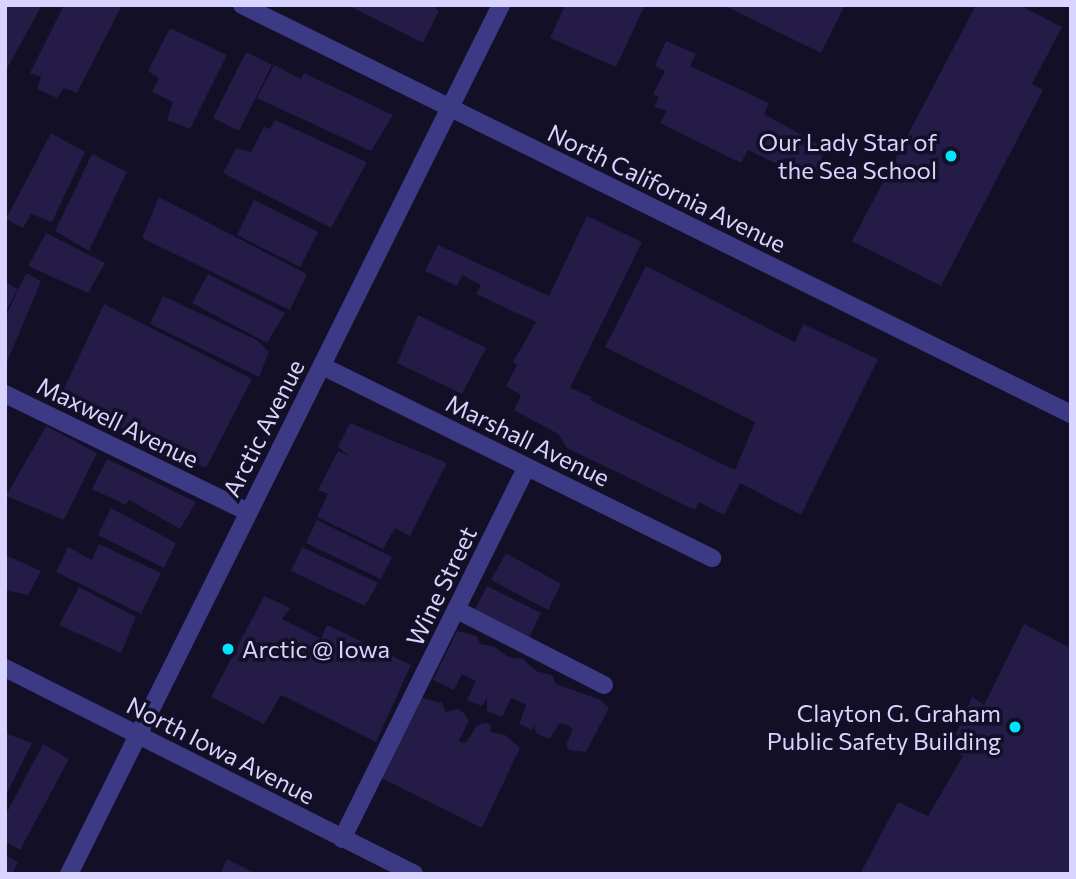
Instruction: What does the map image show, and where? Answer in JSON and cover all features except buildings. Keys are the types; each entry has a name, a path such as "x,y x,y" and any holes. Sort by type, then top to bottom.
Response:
{"street":[{"name":"North California Avenue","path":"242,5 1071,414"},
{"name":"Arctic Avenue","path":"69,874 501,5"},
{"name":"Marshall Avenue","path":"323,366 712,558"},
{"name":"Maxwell Avenue","path":"5,394 248,512"},
{"name":"Wine Street","path":"342,839 527,467"},
{"path":"457,610 604,685"},
{"name":"North Iowa Avenue","path":"5,668 414,874"}],"place":[{"name":"Our Lady Star of the Sea School","path":"951,156"},
{"name":"Arctic @ Iowa","path":"228,649"},
{"name":"Clayton G. Graham Public Safety Building","path":"1015,727"}]}
